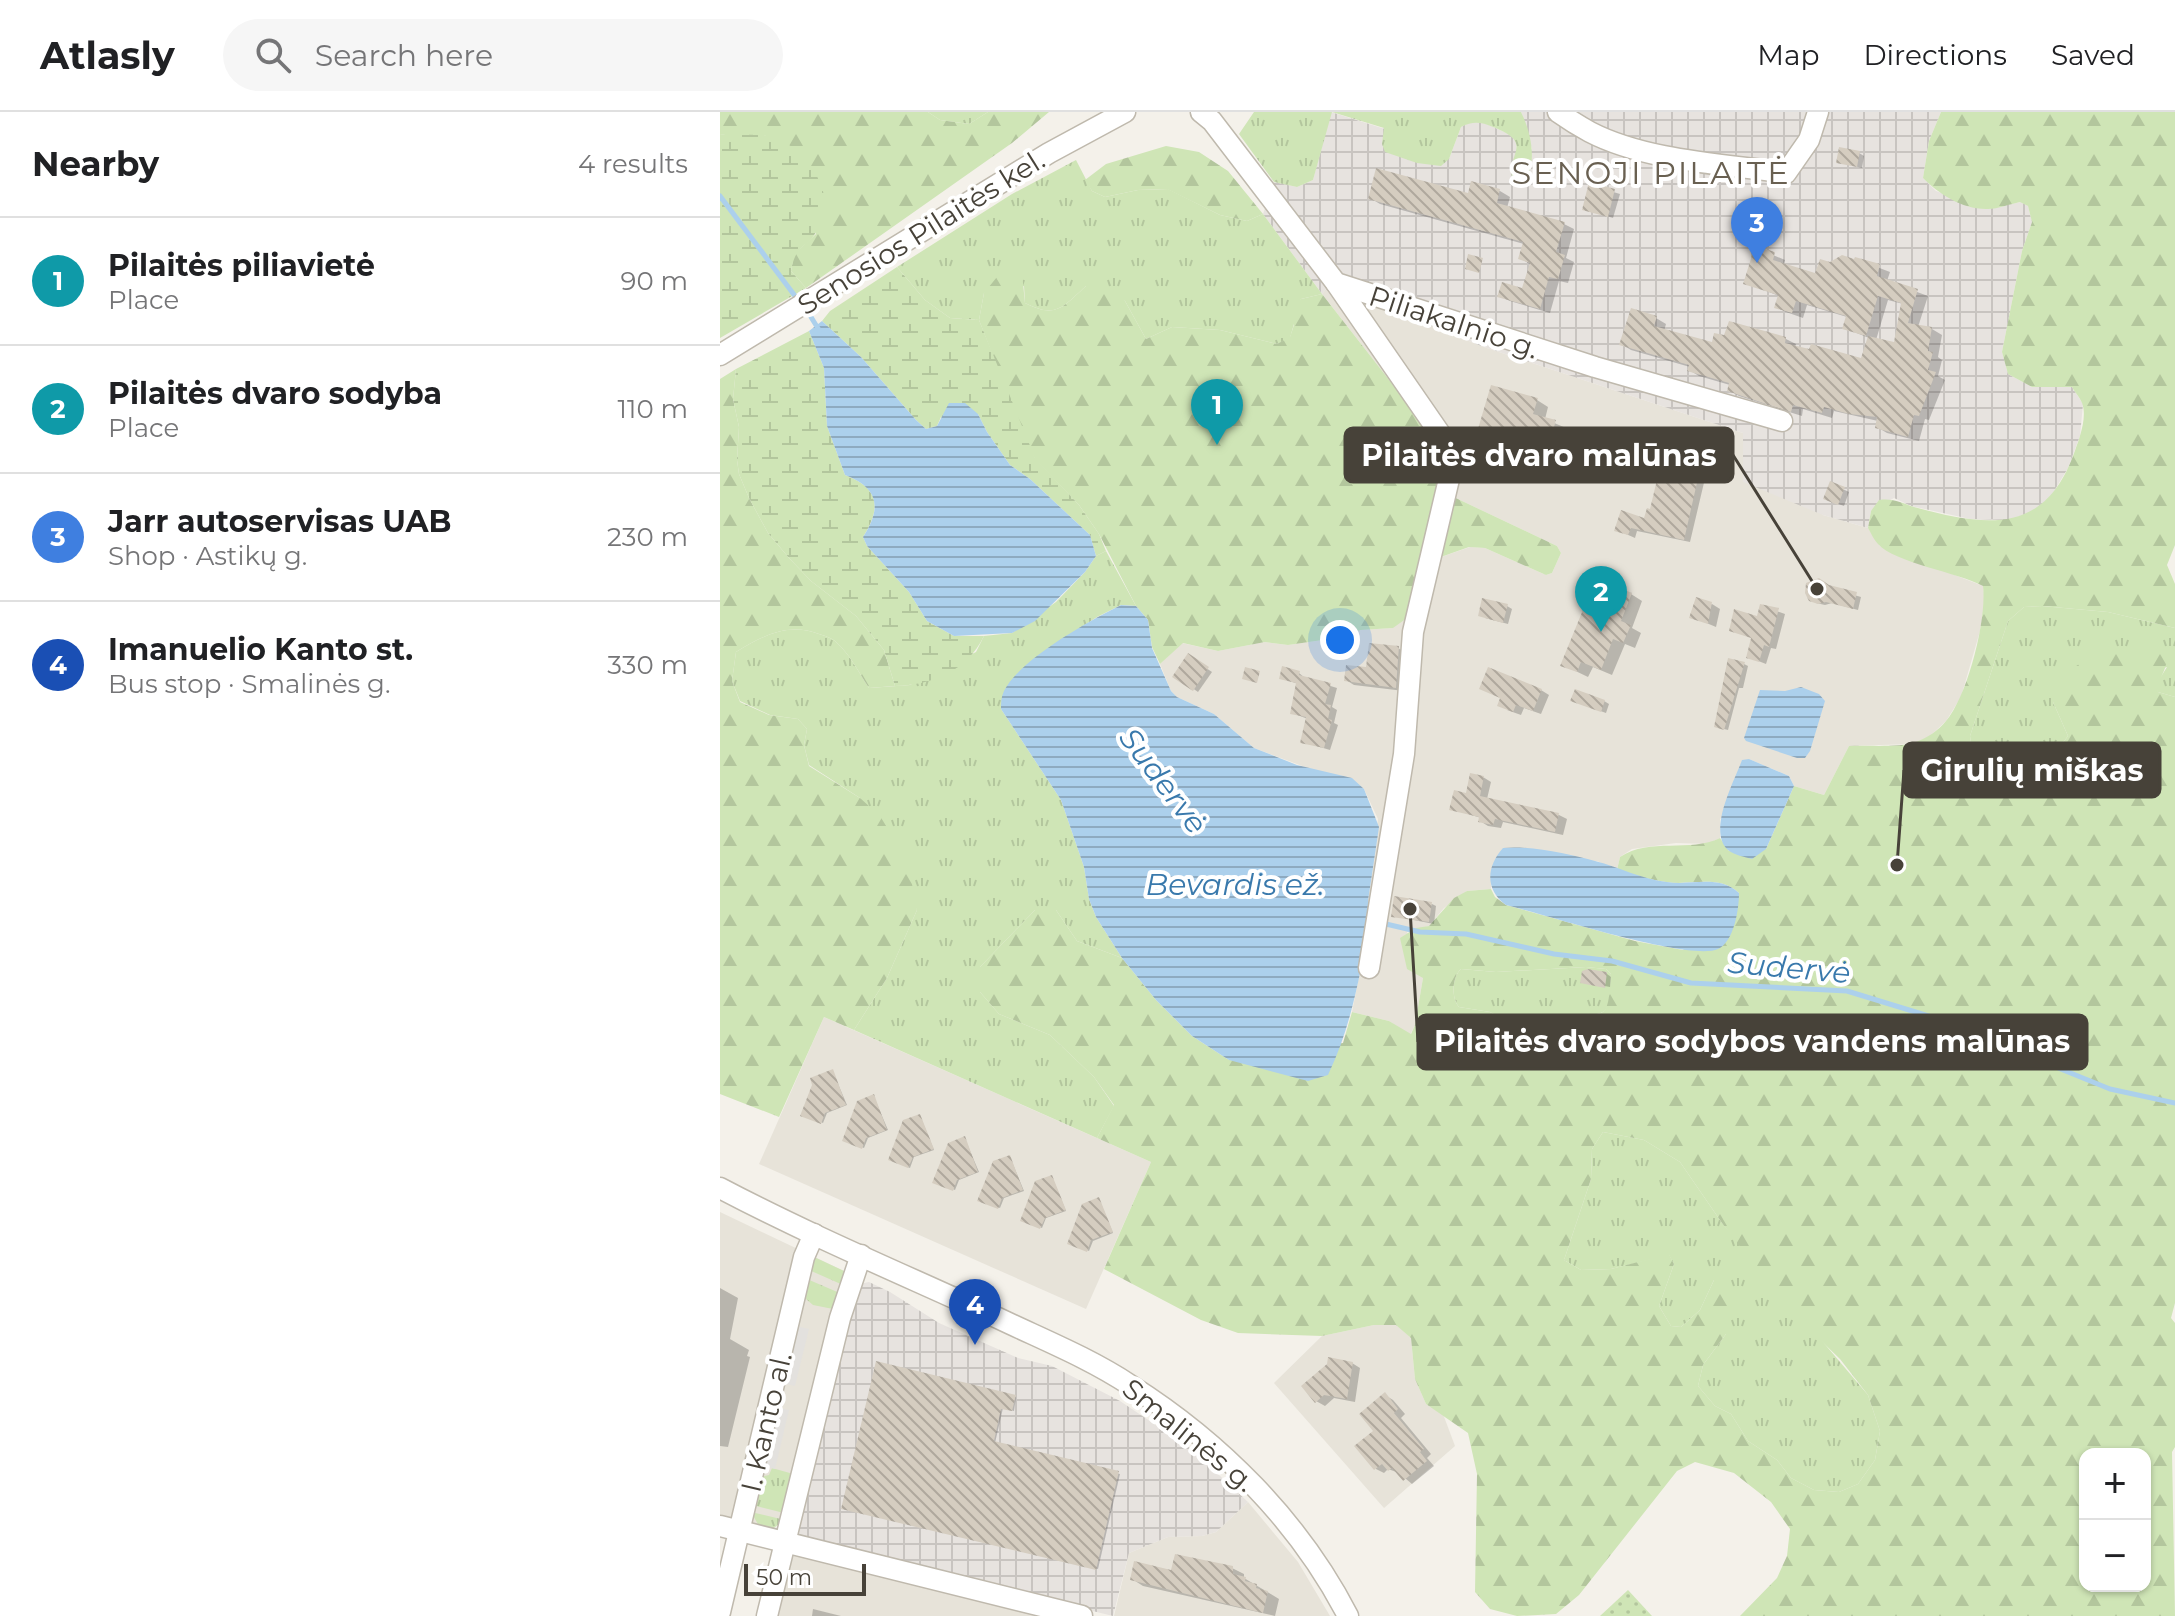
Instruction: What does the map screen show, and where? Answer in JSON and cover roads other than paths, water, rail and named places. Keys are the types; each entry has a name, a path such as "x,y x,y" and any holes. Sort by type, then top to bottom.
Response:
{"street":[{"name":"Senosios Pilaitės kel.","path":"720,355 1049,153 1125,112"},
{"name":"Piliakalnio g.","path":"1201,112 1212,121 1336,283 1501,338 1782,421"},
{"path":"1558,112 1591,133 1630,147 1681,158 1786,173 1809,140 1818,112"},
{"path":"1336,283 1452,451 1449,479 1413,632 1404,754 1369,968"},
{"name":"Smalinės g.","path":"720,1188 1081,1357 1131,1385 1220,1453 1286,1522 1307,1547 1348,1616"},
{"name":"I. Kanto al.","path":"720,1612 730,1529 804,1257 814,1234"},
{"name":"I. Kanto al.","path":"767,1616 840,1318 861,1255"},
{"path":"730,1529 1082,1616"}],"water":[{"path":"822,321 861,357 926,429 937,426 949,403 965,403 978,414 1010,465 1030,479 1090,535 1096,556 1085,572 1035,621 1012,633 954,636 927,621 909,592 867,546 863,537 873,517 874,500 865,486 845,475 827,426 824,368 809,331"},
{"name":"Bevardis ež.","path":"1121,605 1136,606 1148,620 1152,648 1171,691 1177,697 1214,714 1254,748 1297,765 1352,778 1364,789 1379,827 1368,901 1372,906 1354,999 1328,1075 1308,1081 1229,1060 1192,1036 1156,1000 1122,958 1096,917 1089,899 1084,867 1061,800 1001,709 1004,691 1025,666 1056,642"},
{"path":"1801,687 1819,694 1825,701 1810,751 1805,758 1746,741 1744,738 1760,690 1785,691"},
{"path":"1749,759 1789,776 1794,786 1766,849 1752,859 1728,850 1722,842 1720,831 1724,806 1733,781 1742,760"},
{"path":"1503,848 1562,853 1657,880 1722,884 1739,893 1734,924 1728,940 1718,949 1678,949 1506,905 1494,892 1490,878 1493,863"}],"waterway":[{"name":"Sudervė","path":"720,196 795,296"},
{"name":"Sudervė","path":"811,317 819,330"},
{"name":"Sudervė","path":"1386,924 1420,932 1466,934 1554,954 1612,961 1691,983 1847,991 1935,1018 2110,1089 2175,1103"}],"place":[{"name":"Jarr autoservisas UAB","path":"1757,263"},
{"name":"Pilaitės piliavietė","path":"1217,445"},
{"name":"Pilaitės dvaro malūnas","path":"1817,589"},
{"name":"Pilaitės dvaro sodyba","path":"1601,632"},
{"name":"Girulių miškas","path":"1897,865"},
{"name":"Pilaitės dvaro sodybos vandens malūnas","path":"1410,909"},
{"name":"Imanuelio Kanto st.","path":"975,1345"}],"district":[{"name":"SENOJI PILAITĖ","path":"1651,173"}]}
